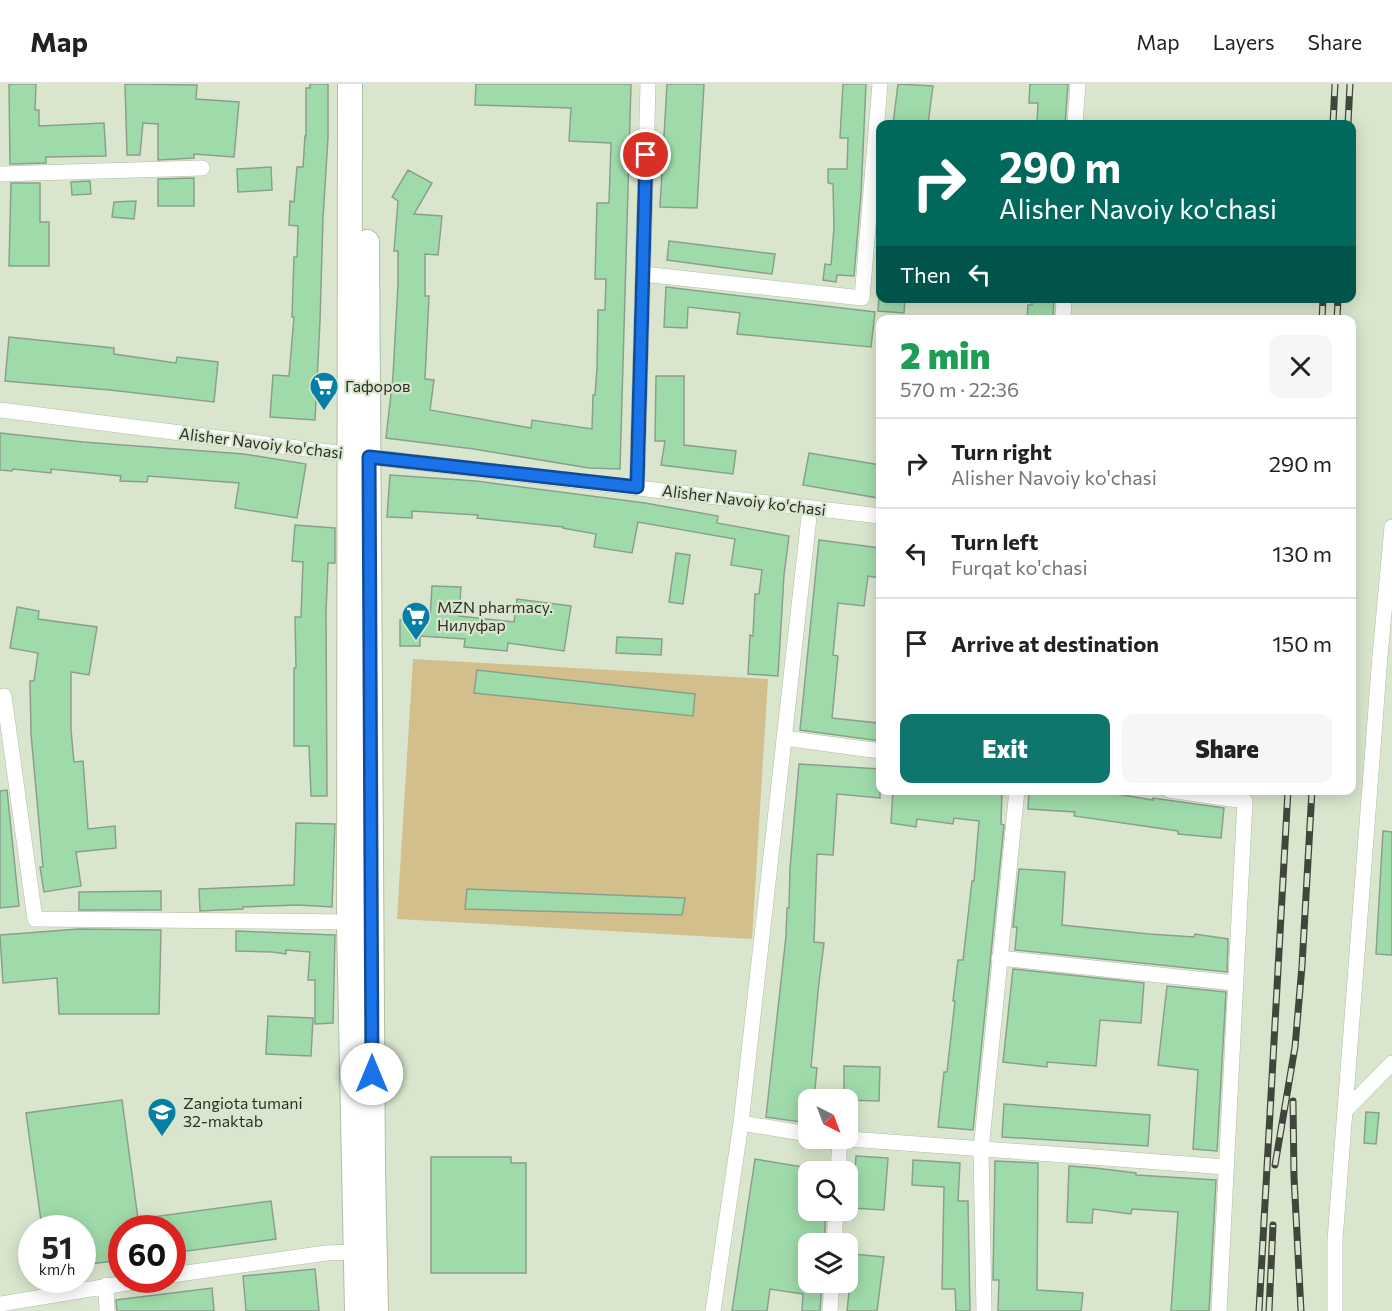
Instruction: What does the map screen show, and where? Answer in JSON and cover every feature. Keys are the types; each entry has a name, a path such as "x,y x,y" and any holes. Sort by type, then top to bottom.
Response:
{"main road":[{"path":"350,84 360,456 376,1311"},
{"path":"357,1311 354,1252 350,922 365,84"}],"street":[{"path":"637,487 648,84"},
{"path":"877,120 880,84"},
{"path":"1075,120 1078,84"},
{"path":"643,274 862,298 876,132"},
{"path":"0,174 202,168"},
{"name":"Alisher Navoiy ko'chasi","path":"0,410 360,456 876,516"},
{"path":"713,1311 741,1123 810,508"},
{"path":"1335,1311 1335,1240 1386,656 1392,526"},
{"path":"4,696 35,919 350,922"},
{"path":"784,738 876,750"},
{"path":"984,1311 981,1150 1016,795"},
{"path":"1204,795 1245,801 1219,1311"},
{"path":"999,958 1234,983"},
{"path":"1345,1111 1392,1063"},
{"path":"741,1123 798,1132"},
{"path":"858,1141 1226,1167"},
{"path":"186,1273 326,1253 354,1252"},
{"path":"0,1304 106,1285 107,1311"},
{"path":"830,1311 831,1293"}],"shaded area":[{"path":"413,659 768,679 752,939 397,919"}],"building":[{"path":"9,84 36,84 35,110 39,110 39,126 104,123 106,156 46,157 46,163 10,164"},
{"path":"125,84 197,85 196,99 239,102 234,157 194,154 194,158 158,160 158,124 143,123 140,155 127,155"},
{"path":"310,84 328,84 328,138 315,420 270,417 273,375 289,376 294,317 292,317 294,257 297,257 298,226 289,225 290,201 294,202 297,167 303,167 306,136 306,88 310,88"},
{"path":"476,84 631,84 620,469 589,468 474,449 386,438 393,376 398,284 398,251 394,251 398,201 392,197 408,170 432,183 414,214 442,216 438,255 425,254 425,296 429,296 425,379 434,380 430,410 531,428 532,420 592,429 597,368 598,310 605,310 606,279 595,279 597,203 609,203 611,143 569,141 571,108 475,105"},
{"path":"667,84 704,84 697,208 660,207"},
{"path":"843,84 866,84 861,194 854,276 837,275 836,282 823,280 825,264 831,265 834,228 833,184 828,183 828,169 847,169 848,138 840,138"},
{"path":"898,84 933,86 929,120 894,120"},
{"path":"1030,84 1068,84 1065,120 1037,120 1038,103 1029,103"},
{"path":"271,167 272,190 238,192 237,169"},
{"path":"194,178 194,206 158,206 158,179"},
{"path":"90,181 91,194 72,195 71,182"},
{"path":"11,183 40,183 40,222 49,222 49,266 9,266"},
{"path":"136,201 134,219 112,217 114,202"},
{"path":"669,241 775,254 772,274 667,260"},
{"path":"666,287 875,312 871,347 737,334 740,313 688,307 687,328 664,327"},
{"path":"879,303 905,303 904,313 878,311"},
{"path":"1032,303 1054,303 1053,315 1027,315 1028,305"},
{"path":"9,337 114,348 114,354 176,363 177,357 218,362 214,402 5,381"},
{"path":"656,376 684,376 684,445 736,451 733,474 661,465 665,441 655,441"},
{"path":"0,433 83,442 244,454 306,464 297,518 235,508 239,483 148,476 147,482 120,481 121,476 51,469 51,473 0,470"},
{"path":"809,453 876,464 876,498 803,485"},
{"path":"390,475 476,481 645,503 718,516 717,523 789,536 784,575 778,676 748,674 755,594 759,594 762,570 731,565 735,539 638,522 632,553 594,547 596,534 563,527 477,518 478,515 412,511 412,518 387,517"},
{"path":"295,525 335,528 335,563 328,563 326,612 327,796 311,796 309,746 294,746 295,617 301,617 303,562 292,561"},
{"path":"819,540 876,547 876,577 868,576 864,606 838,603 833,655 838,656 832,718 876,723 876,740 800,730"},
{"path":"676,553 690,555 683,604 669,602"},
{"path":"432,586 461,587 459,616 514,622 517,599 571,606 564,651 508,643 507,651 464,647 465,639 420,636 420,646 400,646 400,620 430,619"},
{"path":"17,607 39,611 38,619 97,627 89,675 71,672 71,730 74,762 83,761 88,829 115,826 116,848 76,852 81,886 44,892 40,867 43,867 31,734 30,681 34,681 38,653 10,648"},
{"path":"617,637 662,639 661,655 616,653"},
{"path":"477,670 695,694 693,716 474,693"},
{"path":"799,764 876,769 876,795 880,795 880,798 837,794 833,855 817,854 814,942 824,943 811,1067 817,1068 815,1089 798,1089 798,1122 766,1117 786,936 787,908 789,908"},
{"path":"7,790 19,906 0,908 0,791"},
{"path":"893,795 1002,795 1001,824 1004,825 973,1130 938,1127 944,1072 947,1072 958,960 963,960 972,881 974,881 979,821 954,818 953,824 917,819 916,827 891,823"},
{"path":"1029,795 1123,795 1224,808 1221,838 1178,834 1178,831 1074,816 1075,812 1028,809"},
{"path":"296,823 335,824 332,907 298,905 200,911 199,889 294,885"},
{"path":"1383,831 1392,832 1392,955 1376,954"},
{"path":"1019,869 1065,872 1062,925 1149,934 1194,937 1195,934 1228,939 1227,972 1015,950 1017,927 1013,927"},
{"path":"467,889 685,898 682,915 465,909"},
{"path":"161,891 161,910 79,910 79,892"},
{"path":"79,929 161,930 159,1014 59,1014 57,978 3,983 0,935"},
{"path":"236,931 335,935 333,1023 315,1024 315,980 308,980 310,952 286,950 286,954 236,951"},
{"path":"1013,969 1144,983 1141,1023 1100,1020 1096,1066 1047,1062 1047,1067 1003,1062"},
{"path":"1167,986 1226,992 1217,1151 1193,1149 1198,1070 1158,1065"},
{"path":"268,1016 313,1018 311,1056 266,1054"},
{"path":"844,1066 880,1067 879,1101 858,1100 858,1089 844,1089"},
{"path":"122,1100 137,1215 108,1215 108,1262 96,1263 96,1215 40,1215 26,1113"},
{"path":"1004,1104 1150,1115 1148,1146 1002,1137"},
{"path":"1366,1112 1379,1113 1376,1144 1364,1143"},
{"path":"856,1156 888,1158 884,1210 858,1208 858,1161 856,1161"},
{"path":"431,1157 511,1157 511,1163 526,1163 526,1273 431,1273"},
{"path":"755,1159 798,1166 798,1221 825,1221 825,1233 798,1233 798,1293 821,1293 820,1311 802,1311 803,1294 770,1289 767,1311 732,1311"},
{"path":"913,1160 960,1163 958,1201 968,1201 970,1311 956,1311 955,1289 942,1289 944,1187 912,1185"},
{"path":"995,1161 1038,1163 1037,1290 1083,1293 1081,1311 998,1311 999,1280 993,1280"},
{"path":"1069,1166 1136,1173 1136,1175 1216,1180 1209,1311 1171,1311 1178,1212 1132,1209 1131,1214 1093,1209 1092,1223 1067,1222"},
{"path":"271,1201 276,1239 186,1251 186,1215 168,1215"},
{"path":"858,1254 884,1257 877,1311 847,1311 849,1293 858,1293"},
{"path":"315,1269 319,1311 246,1311 243,1276"},
{"path":"212,1288 214,1311 117,1311 116,1300"}],"railway":[{"path":"1333,120 1335,84"},
{"path":"1348,120 1350,84"},
{"path":"1322,315 1323,303"},
{"path":"1337,315 1338,303"},
{"path":"1259,1311 1288,795"},
{"path":"1275,1165 1295,1047 1312,795"},
{"path":"1293,1101 1294,1177 1301,1311"},
{"path":"1269,1311 1273,1225"}],"place":[{"name":"Гафоров","path":"324,412"},
{"name":"MZN pharmacy. Нилуфар","path":"416,642"},
{"name":"Zangiota tumani 32-maktab","path":"162,1138"}],"route":[{"path":"372,1074 369,457 637,487 646,155"}]}
